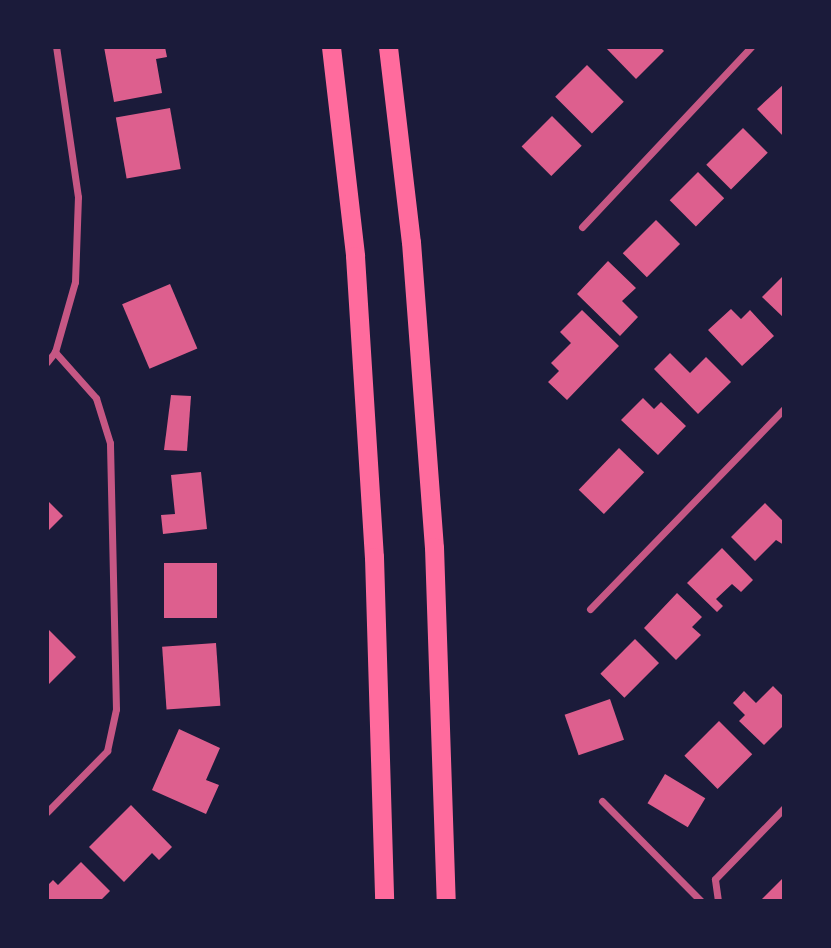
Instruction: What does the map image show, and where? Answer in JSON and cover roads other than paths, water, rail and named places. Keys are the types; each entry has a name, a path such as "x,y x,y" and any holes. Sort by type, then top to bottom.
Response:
{"highway":[{"path":"331,47 355,256 365,407 384,901"},
{"path":"388,47 411,242 434,547 446,901"}],"street":[{"path":"47,362 55,352 75,282 78,197 56,47"},
{"path":"582,227 751,47"},
{"path":"47,812 107,751 116,709 110,443 96,398 55,352"},
{"path":"590,609 784,409"},
{"path":"602,801 701,901"},
{"path":"718,901 715,879 784,808"}]}
